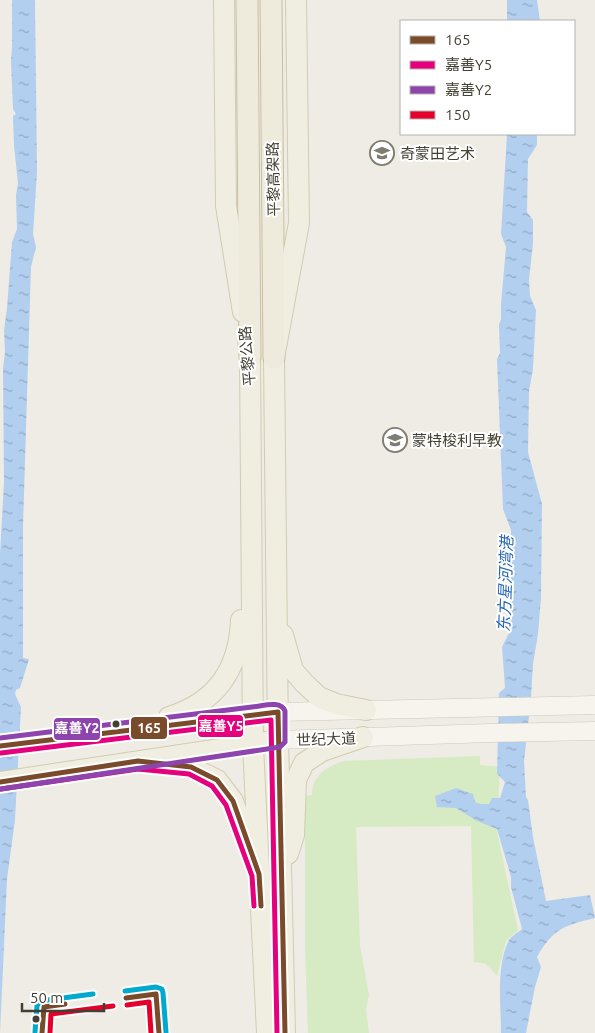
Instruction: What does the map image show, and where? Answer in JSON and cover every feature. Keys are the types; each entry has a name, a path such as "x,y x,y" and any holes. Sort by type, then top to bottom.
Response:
{"highway":[{"name":"平黎高架路","path":"247,0 250,357"},
{"name":"平黎高架路","path":"271,0 274,358"}],"main road":[{"name":"平黎公路","path":"224,0 226,206 250,357 253,744 267,1033"},
{"name":"平黎公路","path":"285,1033 278,740 274,358 299,223 296,0"},
{"path":"133,729 182,713 202,702 221,684 232,667 241,640 243,582 252,552"},
{"path":"277,616 293,670 304,683 319,697 336,704 366,710"},
{"name":"世纪大道","path":"0,746 278,712 595,706"},
{"name":"世纪大道","path":"0,782 278,740 595,731"},
{"path":"281,878 294,834 296,780 304,763 322,751 363,737"},
{"path":"138,762 191,767 217,780 233,801 259,874"}],"green space":[{"path":"480,756 480,765 500,767 497,832 518,930 506,941 497,976 486,964 474,962 471,826 356,827 360,946 369,995 366,1009 369,1033 308,1033 305,948 305,796 312,795 315,782 322,772 344,761"}],"water":[{"path":"12,0 35,0 37,172 33,234 36,247 31,267 23,526 23,658 29,659 20,688 16,690 15,694 21,707 15,820 7,879 0,1033 0,554 4,482 3,369 5,352 4,330 12,242 17,229 16,195 18,183 13,116 16,114 13,109 11,61"},
{"path":"507,0 537,0 540,20 507,20"},
{"path":"507,135 537,135 537,145 528,159 527,212 533,220 533,243 529,280 530,296 536,310 533,369 529,391 528,452 542,504 541,598 524,761 526,797 546,901 590,895 595,918 567,926 554,934 537,957 541,967 526,1033 501,1033 500,987 504,952 509,940 522,929 511,887 511,877 497,829 477,821 456,808 437,807 435,796 456,788 473,794 475,802 489,804 492,798 500,798 505,782 497,774 499,693 505,688 502,647 509,633 510,617 511,530 503,509 497,359 500,353 499,324 501,320 506,247 501,234"}],"transit line":[{"name":"嘉善Y2","path":"0,738 266,705 280,706 285,711 285,742 280,747 1,789"},
{"name":"165","path":"0,746 278,712 285,1033"},
{"name":"嘉善Y5","path":"1,753 271,720 277,1033"},
{"name":"165","path":"0,782 138,761 191,767 217,780 233,801 259,874 261,906"},
{"name":"嘉善Y5","path":"1,789 138,769 189,774 212,786 226,805 252,876 254,906"},
{"path":"125,991 156,987 162,989 166,1032"},
{"path":"35,1032 37,1006 40,1001 93,994"},
{"name":"165","path":"126,998 156,994 159,1033"},
{"name":"150","path":"127,1005 149,1002 151,1033"},
{"name":"165","path":"42,1033 44,1007 65,1004"},
{"name":"150","path":"50,1033 51,1014 113,1006"}],"place":[{"name":"奇蒙田艺术","path":"382,153"},
{"name":"蒙特梭利早教","path":"395,440"}],"water label":[{"name":"东方星河湾港","path":"505,584"}]}
